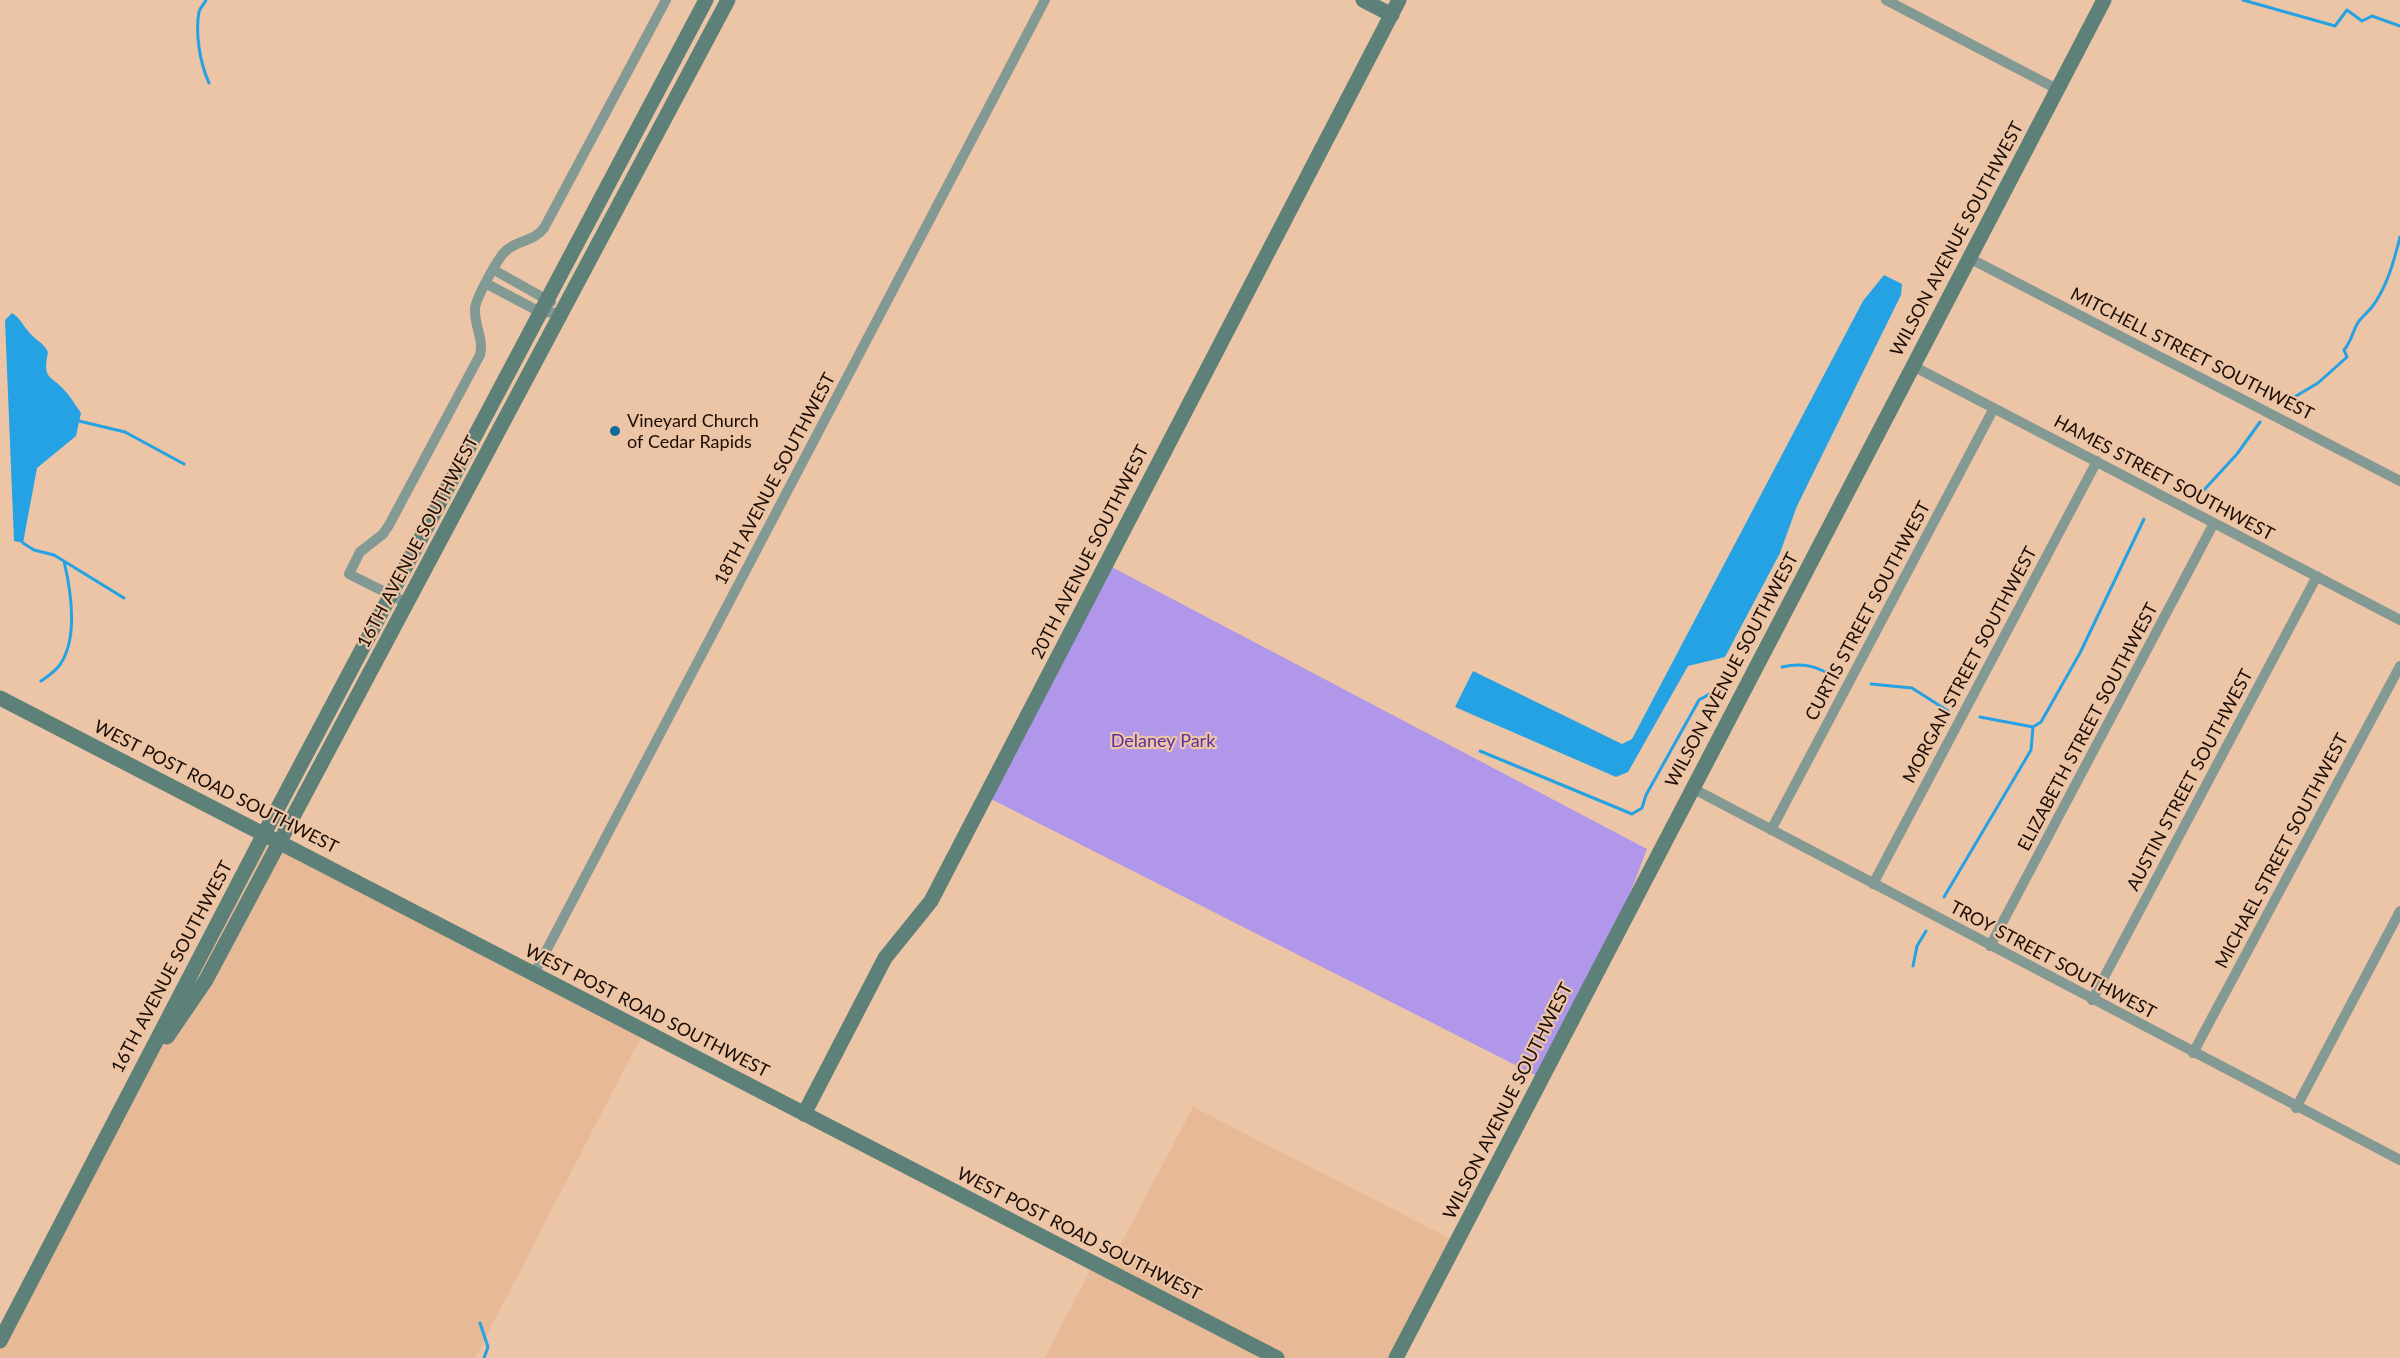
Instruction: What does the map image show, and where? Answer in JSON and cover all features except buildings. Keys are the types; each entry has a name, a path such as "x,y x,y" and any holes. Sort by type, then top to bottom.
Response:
{"street":[{"path":"407,603 349,574 360,552 383,534 389,525 480,355 483,344 474,307 502,254 513,245 538,236 544,228 666,0"},
{"name":"16TH AVENUE SOUTHWEST","path":"0,1341 264,834 705,0"},
{"name":"16TH AVENUE SOUTHWEST","path":"129,1093 206,980 728,0"},
{"name":"18TH AVENUE SOUTHWEST","path":"534,974 1045,0"},
{"path":"1364,0 1392,15"},
{"name":"20TH AVENUE SOUTHWEST","path":"804,1114 885,958 931,901 1399,0"},
{"path":"1886,0 2057,89"},
{"name":"WILSON AVENUE SOUTHWEST","path":"1396,1358 2104,0"},
{"name":"MITCHELL STREET SOUTHWEST","path":"1970,258 2400,481"},
{"path":"494,270 548,298 561,313"},
{"path":"487,284 540,312 561,313"},
{"name":"HAMES STREET SOUTHWEST","path":"1913,366 2400,620"},
{"name":"CURTIS STREET SOUTHWEST","path":"1771,830 1994,408"},
{"name":"MORGAN STREET SOUTHWEST","path":"1873,884 2097,461"},
{"name":"ELIZABETH STREET SOUTHWEST","path":"1990,946 2214,523"},
{"name":"AUSTIN STREET SOUTHWEST","path":"2092,1000 2317,576"},
{"name":"MICHAEL STREET SOUTHWEST","path":"2193,1053 2400,666"},
{"name":"WEST POST ROAD SOUTHWEST","path":"0,698 1277,1358"},
{"name":"TROY STREET SOUTHWEST","path":"1692,788 2296,1108 2400,1160"},
{"path":"2296,1108 2400,911"}],"shaded area":[{"path":"264,834 644,1031 475,1358 0,1358 0,1341"},
{"path":"1193,1107 1457,1242 1396,1358 1045,1358 1094,1263 1107,1270"}],"green space":[{"name":"Delaney Park","path":"1106,564 1647,849 1610,946 1541,1078 985,796"}],"water":[{"path":"1884,275 1902,284 1901,295 1797,506 1780,553 1725,657 1688,666 1628,772 1616,777 1455,707 1473,671 1622,744 1632,739 1863,301"},
{"path":"12,313 46,349 48,352 47,373 61,386 81,413 76,436 37,468 23,543 14,541 5,320"}],"waterway":[{"path":"206,0 199,12 198,39 209,83"},
{"path":"2243,0 2335,26 2347,10 2362,21 2372,16 2400,26"},
{"path":"2286,402 2318,383 2347,357 2344,350 2359,321 2382,291 2400,237"},
{"path":"79,421 125,432 184,464"},
{"path":"2204,490 2237,454 2260,422"},
{"path":"1980,717 2033,727 2041,722 2080,653 2144,519"},
{"path":"23,543 34,550 54,555 124,598"},
{"path":"41,681 59,666 69,642 72,615 64,561"},
{"path":"1782,667 1810,666 1835,678"},
{"path":"1871,684 1912,688 1948,711"},
{"path":"1480,751 1632,814 1642,808 1646,795 1699,700 1718,689"},
{"path":"1944,897 2031,750 2033,727"},
{"path":"1913,966 1917,946 1926,931"},
{"path":"480,1323 488,1347 484,1358"}],"place":[{"name":"Vineyard Church of Cedar Rapids","path":"615,431"}]}
